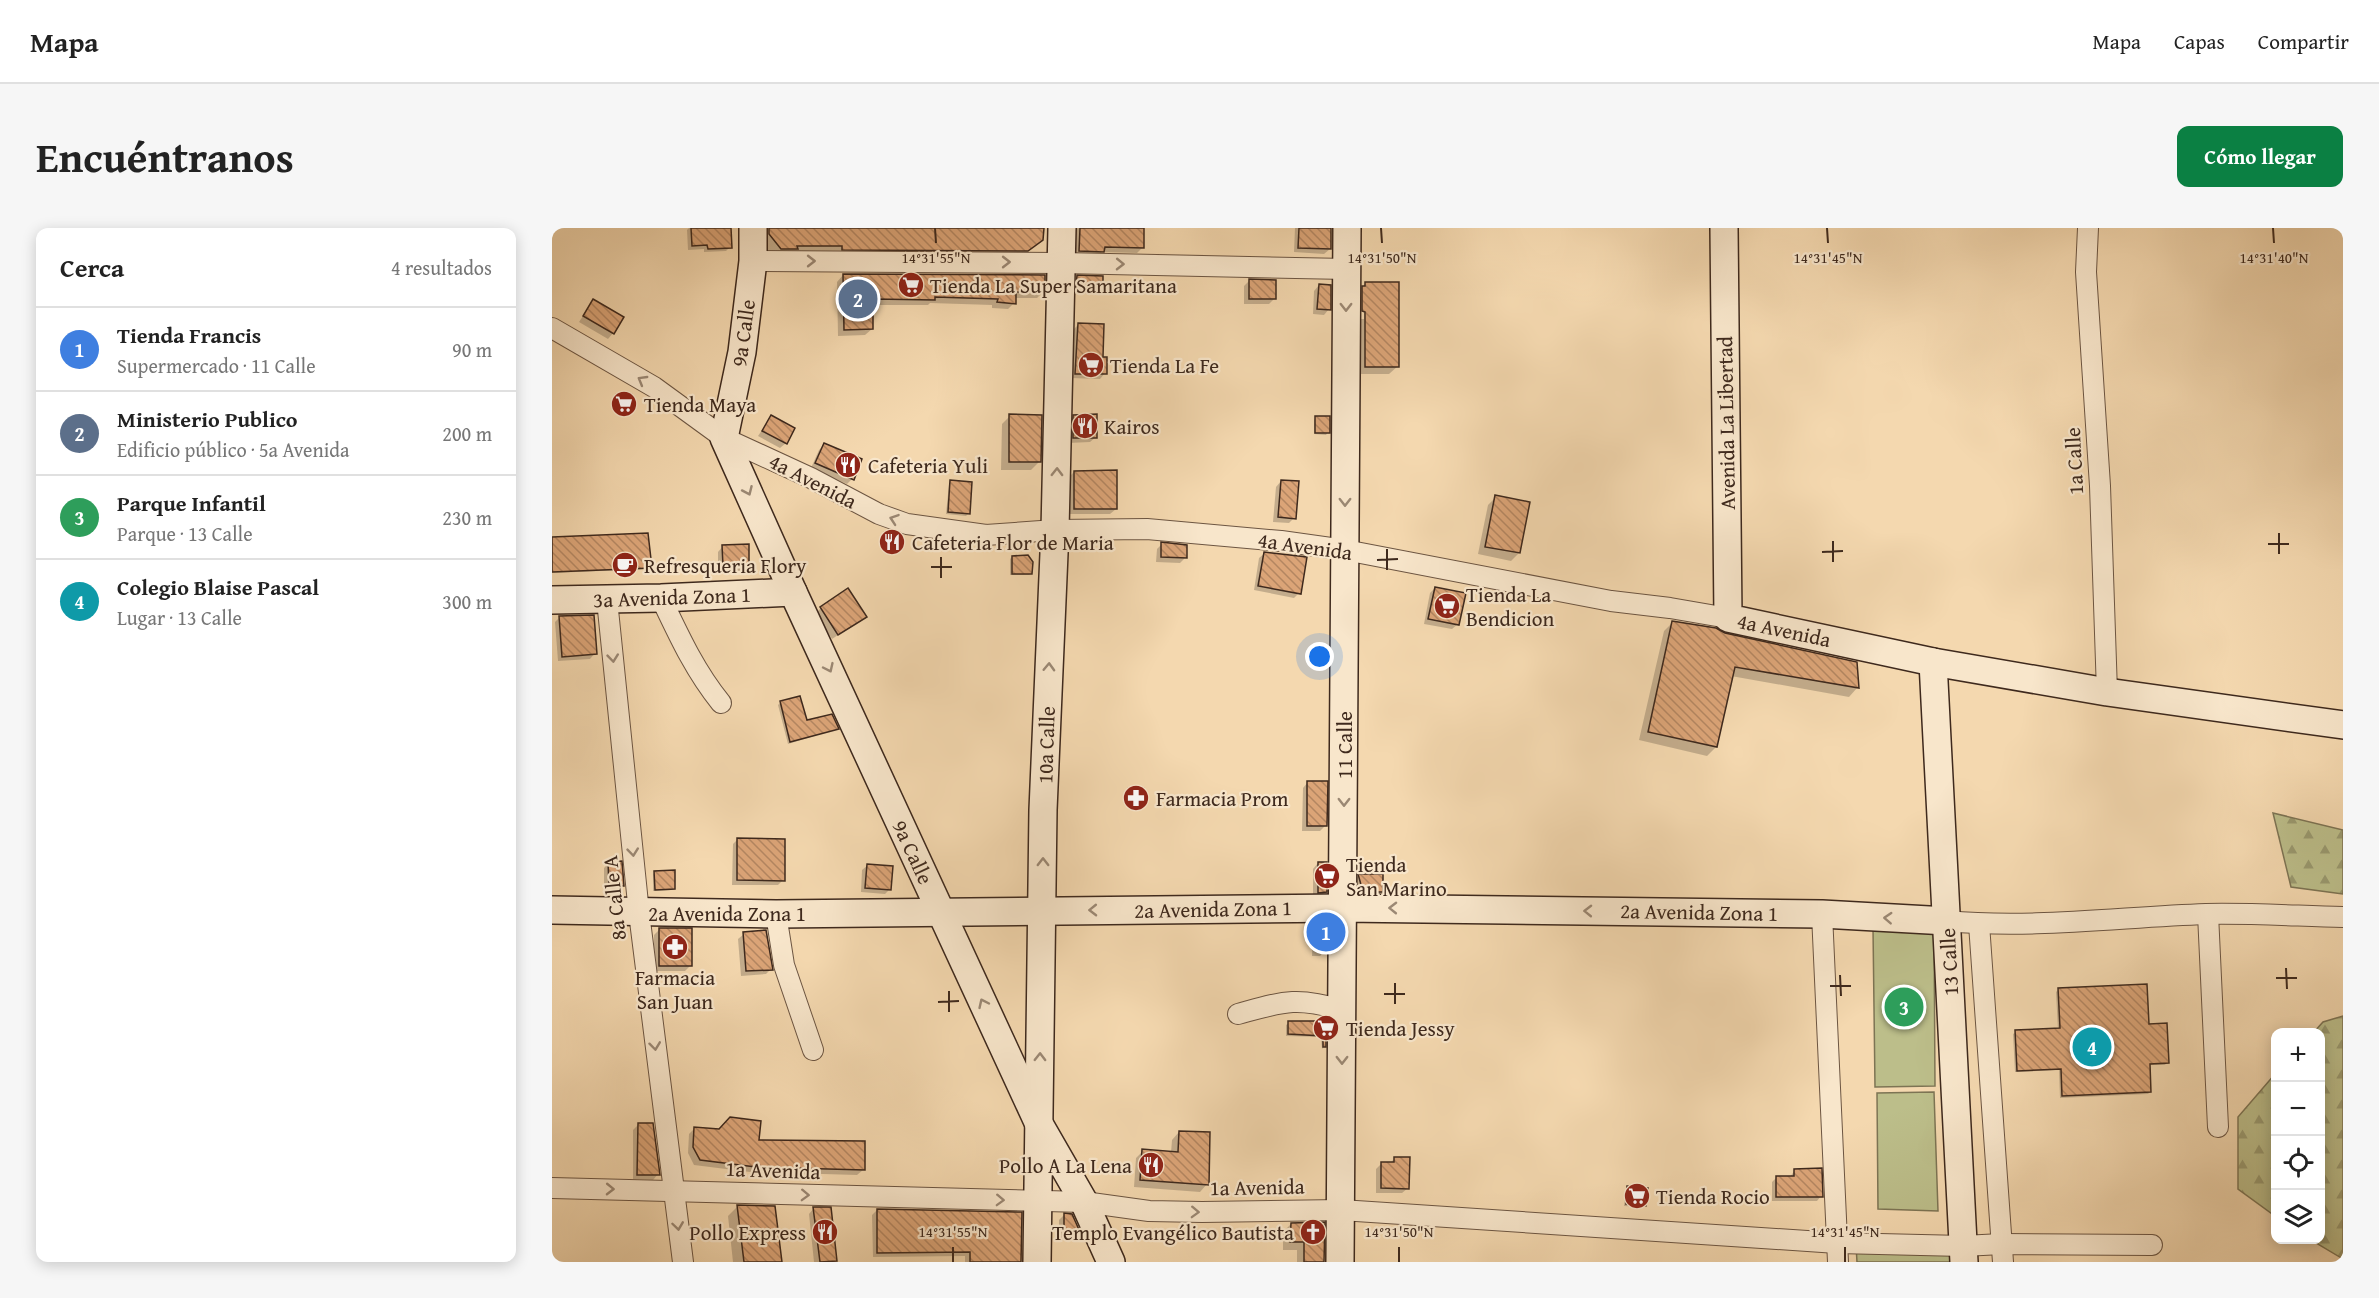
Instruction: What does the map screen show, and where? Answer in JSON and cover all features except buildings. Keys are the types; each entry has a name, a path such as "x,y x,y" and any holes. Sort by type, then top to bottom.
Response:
{"street":[{"name":"9a Calle","path":"724,438 742,352 753,261 753,228"},
{"name":"10a Calle","path":"1037,1262 1043,810 1055,530 1062,228"},
{"name":"11 Calle","path":"1340,1262 1347,228"},
{"name":"Avenida La Libertad","path":"1724,228 1728,618"},
{"name":"1a Calle","path":"2088,228 2086,272 2100,486 2107,692"},
{"path":"753,261 1062,263 1347,269"},
{"name":"9a Calle","path":"552,328 654,387 724,438 1038,1122 1084,1202 1111,1262"},
{"name":"4a Avenida","path":"724,438 811,478 879,514 907,524 986,535 1055,530 1158,530 1281,541 1345,550 1565,593 1728,618 1933,662 2107,692 2343,725"},
{"name":"3a Avenida Zona 1","path":"552,600 607,600 793,592"},
{"path":"661,598 691,662 721,704"},
{"name":"8a Calle A","path":"607,600 639,913 683,1262"},
{"name":"13 Calle","path":"1933,662 1964,1254"},
{"name":"2a Avenida Zona 1","path":"552,910 776,914 1343,908 1822,914 1947,921"},
{"path":"776,914 784,965 813,1050"},
{"path":"1822,914 1838,1252"},
{"path":"1947,921 1979,924 2208,914 2343,917"},
{"path":"2208,914 2218,1126"},
{"name":"13 Calle","path":"1979,924 2003,1253"},
{"path":"1238,1014 1299,1000 1320,1003 1342,1010"},
{"name":"1a Avenida","path":"552,1188 1084,1202 1149,1211 1341,1210 1838,1252 1964,1254 2152,1245"}],"green space":[{"path":"2273,813 2343,830 2343,894 2291,887"},
{"path":"1934,927 1935,1086 1875,1087 1873,928"},
{"path":"2343,1016 2343,1259 2318,1244 2325,1244 2325,1028 2318,1028 2323,1022"},
{"path":"2271,1079 2271,1213 2238,1189 2238,1117"},
{"path":"1934,1092 1938,1211 1878,1209 1877,1093"},
{"path":"1968,1237 1970,1262 1857,1262 1856,1245"}],"place":[{"name":"Tienda La Super Samaritana","path":"911,285"},
{"name":"Ministerio Publico","path":"858,299"},
{"name":"Tienda La Fe","path":"1091,365"},
{"name":"Tienda Maya","path":"624,404"},
{"name":"Kairos","path":"1085,426"},
{"name":"Cafeteria Yuli","path":"848,465"},
{"name":"Cafeteria Flor de Maria","path":"892,542"},
{"name":"Refresqueria Flory","path":"625,565"},
{"name":"Tienda La Bendicion","path":"1447,606"},
{"name":"Farmacia Prom","path":"1136,798"},
{"name":"Tienda San Marino","path":"1327,876"},
{"name":"Tienda Francis","path":"1326,932"},
{"name":"Farmacia San Juan","path":"675,947"},
{"name":"Parque Infantil","path":"1904,1007"},
{"name":"Tienda Jessy","path":"1326,1028"},
{"name":"Colegio Blaise Pascal","path":"2092,1047"},
{"name":"Pollo A La Lena","path":"1151,1165"},
{"name":"Tienda Rocio","path":"1637,1196"},
{"name":"Pollo Express","path":"825,1232"},
{"name":"Templo Evangélico Bautista","path":"1313,1232"}]}
